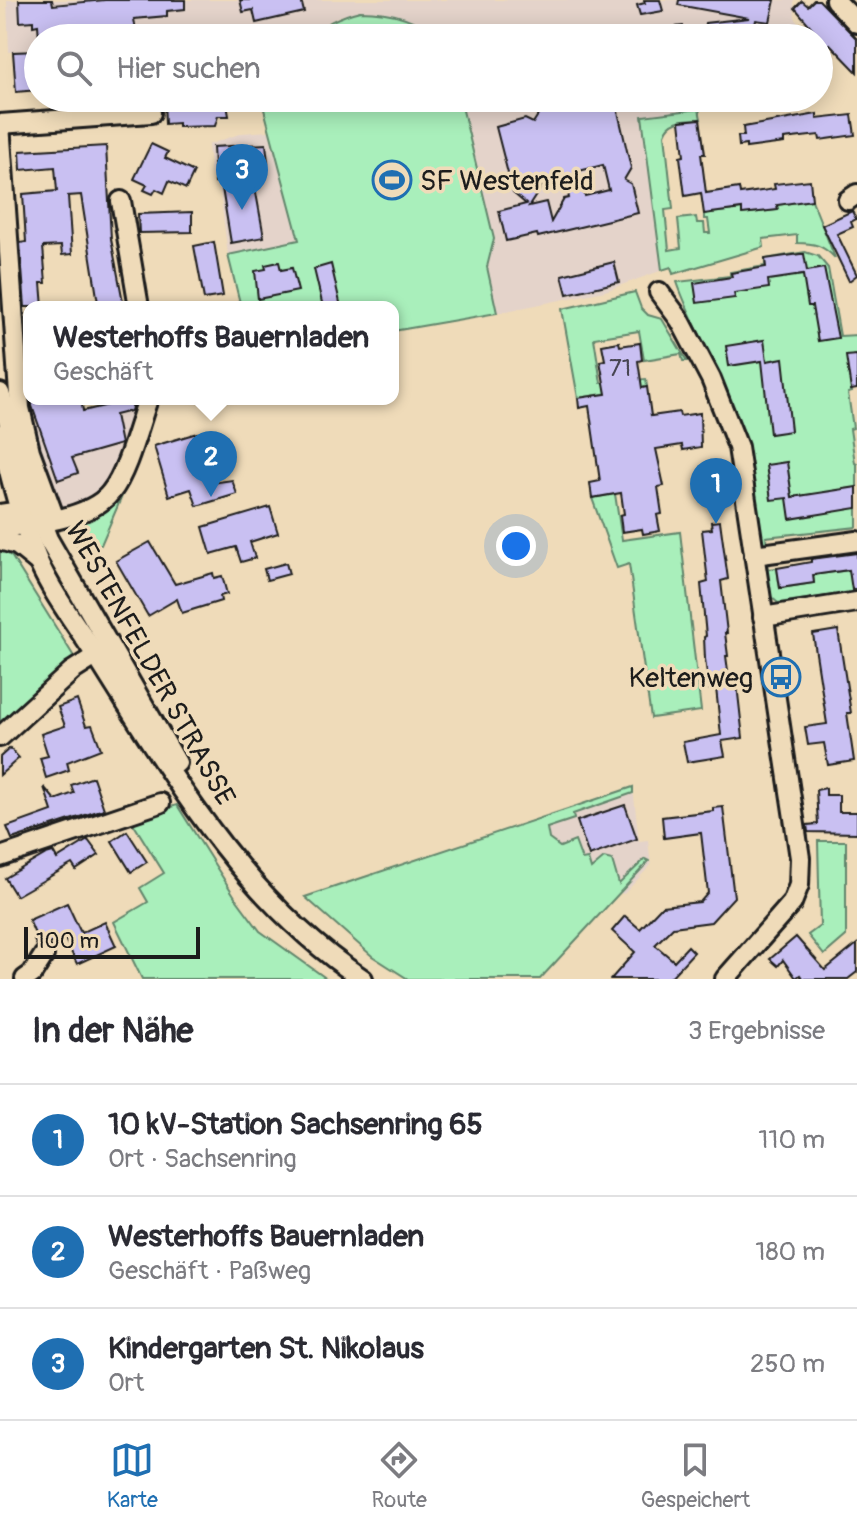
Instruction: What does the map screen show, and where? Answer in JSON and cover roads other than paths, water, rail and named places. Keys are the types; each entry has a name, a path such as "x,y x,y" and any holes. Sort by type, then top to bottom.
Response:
{"street":[{"path":"835,0 857,23"},
{"path":"35,519 30,451 20,408 0,124 151,113"},
{"path":"121,201 138,301"},
{"path":"659,292 680,320 728,417 740,459 800,872 792,903 725,979"},
{"name":"WESTENFELDER STRASSE","path":"0,393 35,519 38,562 160,731 214,832 256,888 319,948 363,979"},
{"path":"0,527 96,505 113,490 146,405"},
{"name":"WESTENFELDER STRASSE","path":"0,434 35,519 103,652"},
{"path":"0,514 35,519"},
{"path":"0,540 17,545 38,562"},
{"path":"754,555 857,541"},
{"path":"763,617 857,602"},
{"path":"0,737 72,671 103,652"},
{"path":"0,857 160,803"},
{"path":"25,979 44,955"}],"place":[{"name":"SF Westenfeld","path":"392,180"},
{"name":"Kindergarten St. Nikolaus","path":"242,210"},
{"name":"Westerhoffs Bauernladen","path":"211,497"},
{"name":"10 kV-Station Sachsenring 65","path":"716,524"},
{"name":"Keltenweg","path":"781,677"}]}
